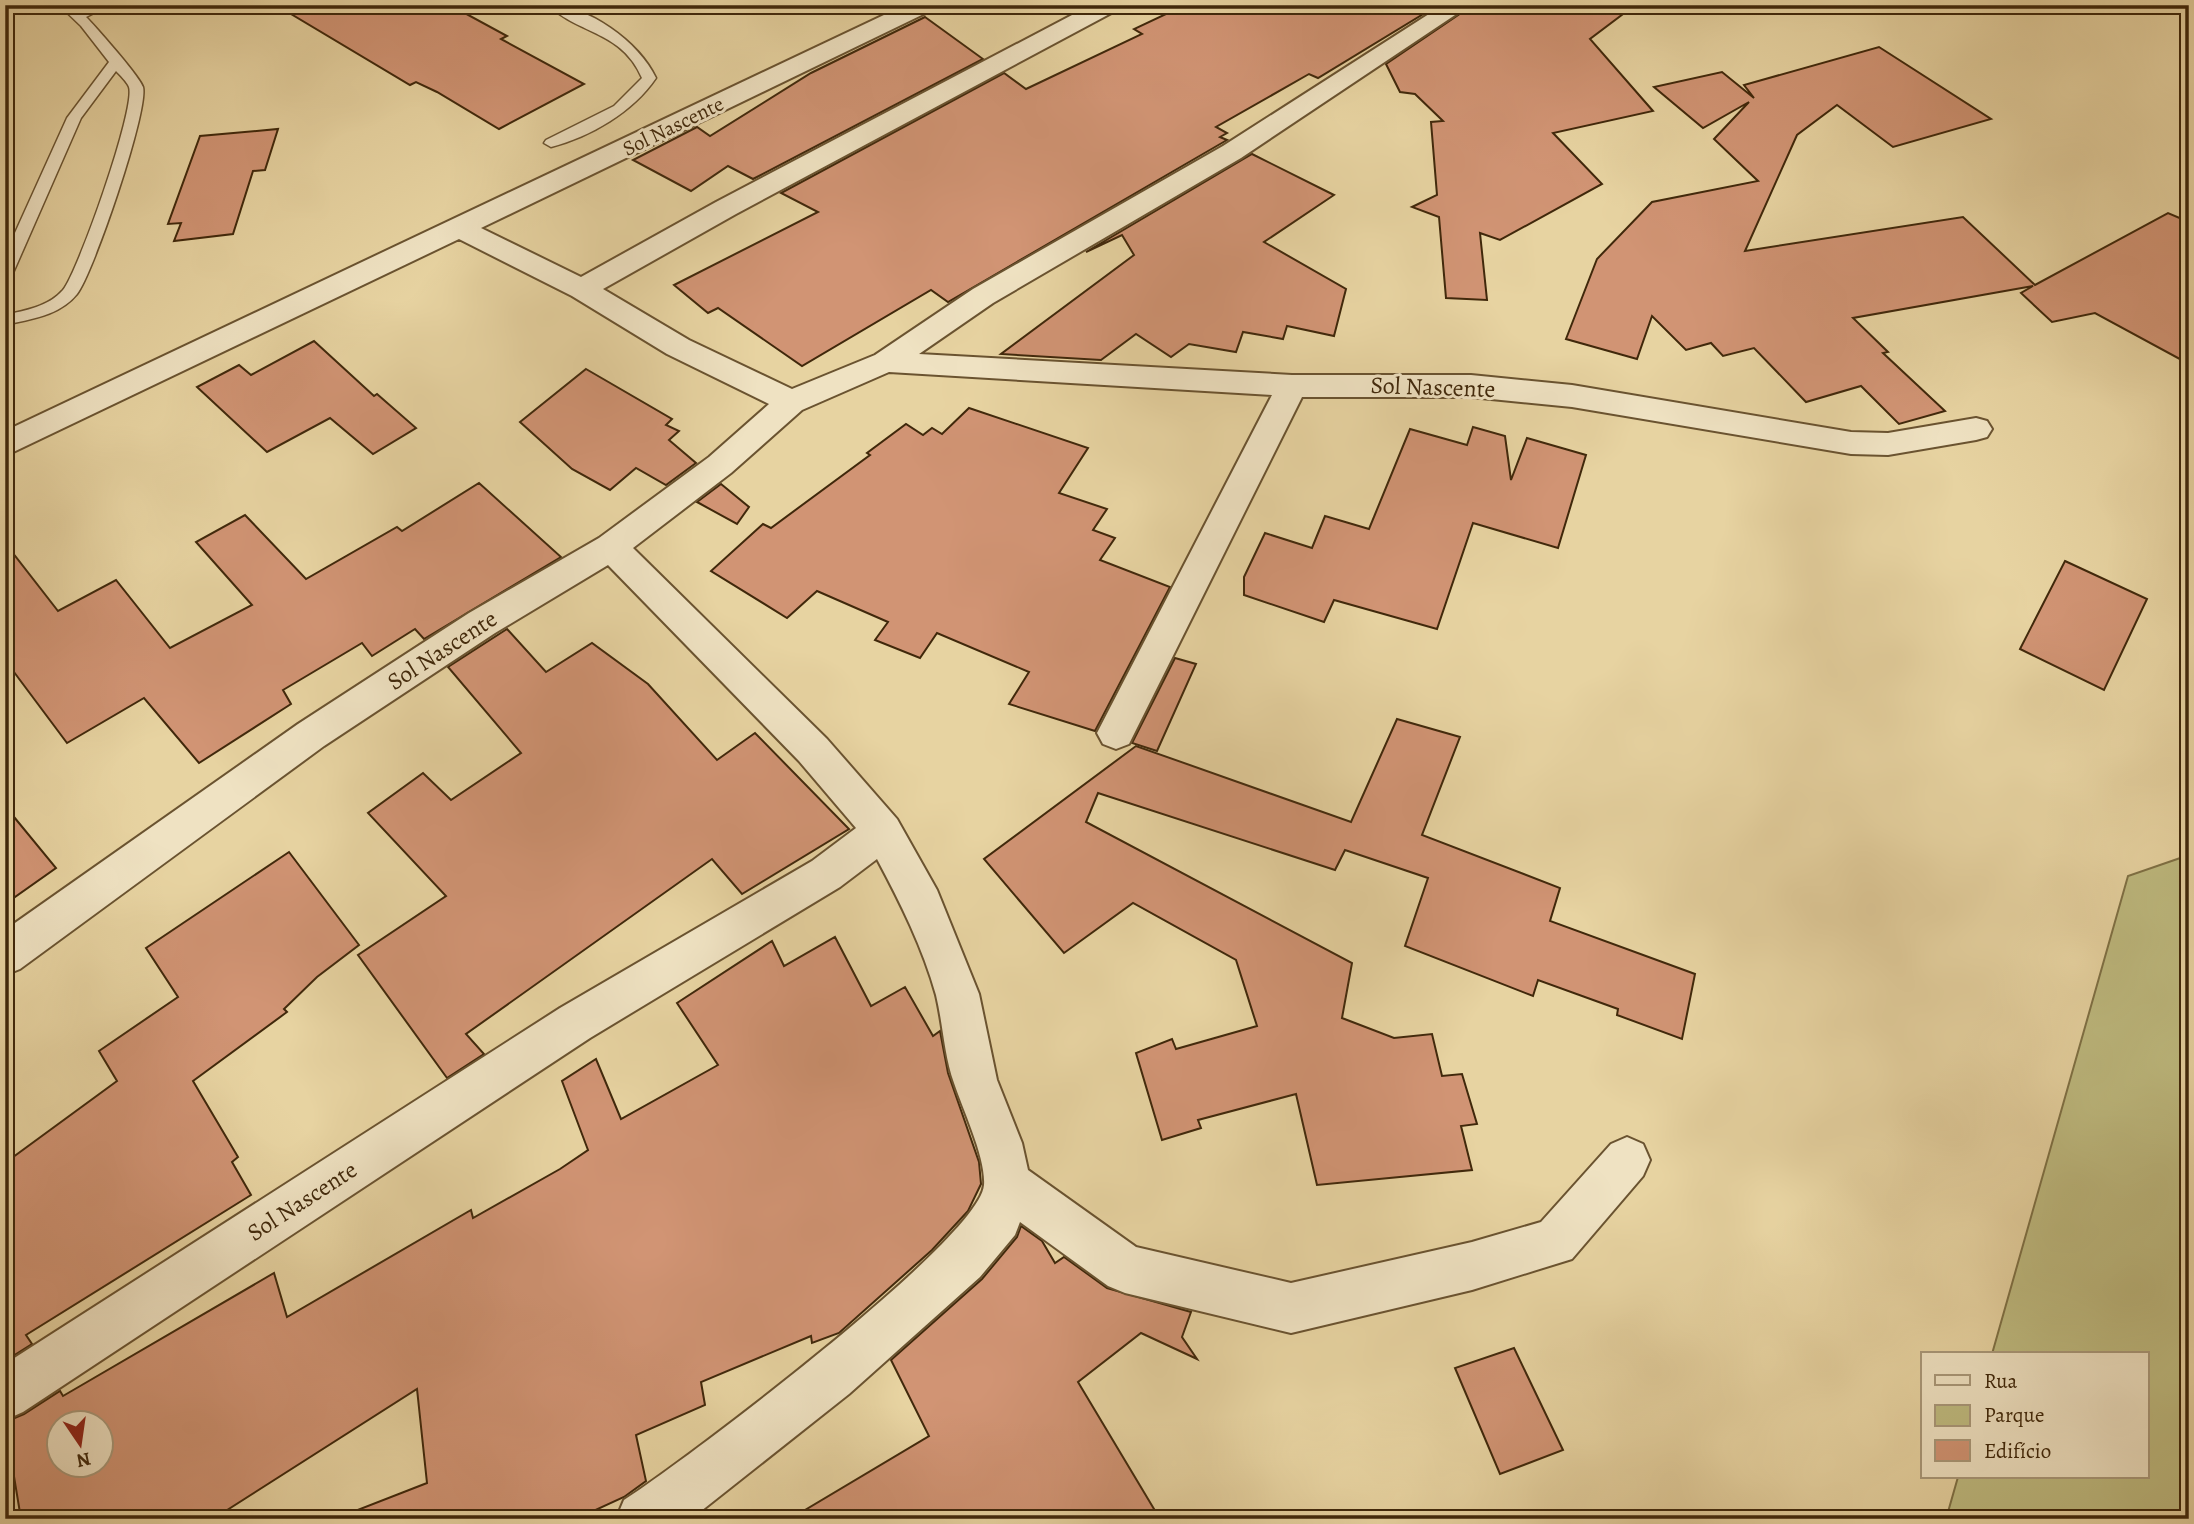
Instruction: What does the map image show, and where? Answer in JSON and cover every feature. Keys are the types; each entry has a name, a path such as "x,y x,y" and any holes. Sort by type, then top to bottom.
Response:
{"street":[{"name":"Sol Nascente","path":"5,445 924,5"},
{"path":"582,289 726,208 1109,5"},
{"name":"Sol Nascente","path":"5,955 311,735 482,623 611,547 720,465 791,402 886,362 983,296 1232,152 1459,5"},
{"path":"461,229 582,289 678,347 791,402"},
{"name":"Sol Nascente","path":"886,362 1292,386 1471,386 1572,396 1851,443 1888,444 1976,429"},
{"path":"1116,733 1292,386"},
{"path":"611,547 813,750 883,831 922,902 957,995 975,1080 999,1143 1008,1184 998,1218 963,1260 831,1376 672,1500 643,1519"},
{"name":"Sol Nascente","path":"5,1394 575,1023 826,874 883,831"},
{"path":"1008,1184 1125,1269 1291,1308 1472,1266 1555,1242 1627,1160"}],"lane":[{"path":"5,320 25,317 59,305 76,283 118,174 137,107 136,86 115,63 96,34 79,15 65,5"},
{"path":"79,15 104,5"},
{"path":"551,143 624,105 644,89 649,78 645,62 617,38 554,5"},
{"path":"5,273 74,118 115,63"}],"green space":[{"path":"2189,855 2189,1519 1946,1519 1958,1478 2148,1478 2148,1352 1993,1352 2128,876"}],"building":[{"path":"276,5 450,5 507,36 501,39 584,84 499,129 437,92 416,82 410,85"},
{"path":"1185,5 1438,5 1318,78 1309,74 1216,127 1227,133 1220,137 1227,140 948,302 931,290 802,366 718,308 708,313 674,285 818,212 781,193 1004,73 1026,89 1142,34 1134,29"},
{"path":"1473,5 1635,5 1590,39 1653,111 1553,133 1602,184 1500,240 1480,233 1487,300 1446,298 1439,217 1412,207 1437,195 1431,122 1443,121 1415,94 1400,92 1386,64"},
{"path":"925,17 983,59 753,179 728,166 691,191 633,160 697,127 710,136 811,73"},
{"path":"1879,47 1991,119 1893,147 1837,105 1797,135 1745,251 1963,217 2035,285 2168,213 2189,222 2189,364 2095,313 2052,322 2021,293 2033,286 1853,318 1888,352 1883,353 1945,411 1899,424 1861,386 1806,402 1754,348 1723,356 1711,343 1686,350 1652,316 1637,359 1566,339 1597,259 1652,202 1758,181 1714,139 1749,102 1703,128 1654,87 1722,72 1754,98 1744,85"},
{"path":"278,129 265,170 253,171 233,234 174,241 181,223 168,224 200,136"},
{"path":"1252,154 1334,195 1264,242 1346,289 1334,336 1287,326 1283,339 1243,332 1236,352 1189,344 1171,357 1136,334 1101,360 1001,354 1134,255 1122,235 1086,252"},
{"path":"314,341 374,396 377,394 416,428 373,454 330,418 267,452 197,387 239,365 251,375"},
{"path":"586,369 672,419 666,425 679,431 669,440 696,463 666,485 636,468 610,490 572,469 520,422"},
{"path":"969,408 1088,448 1059,493 1107,509 1093,530 1115,538 1100,560 1170,587 1095,731 1009,704 1029,672 937,633 920,658 875,640 888,622 817,591 787,618 711,571 763,524 771,528 870,455 867,453 906,424 923,435 932,428 942,434"},
{"path":"1473,427 1505,436 1511,480 1527,438 1586,455 1558,548 1473,523 1437,629 1334,600 1324,622 1244,595 1244,577 1265,533 1312,548 1325,516 1369,529 1410,429 1467,445"},
{"path":"479,483 561,557 424,639 415,629 372,656 362,643 283,690 291,704 199,763 144,698 67,743 5,660 5,543 58,611 116,580 170,648 252,605 196,542 245,515 306,579 397,527 402,531"},
{"path":"721,484 749,507 737,524 697,502"},
{"path":"2065,561 2147,599 2104,690 2020,649"},
{"path":"507,629 546,672 592,643 648,684 717,760 755,733 849,829 742,894 712,859 466,1034 484,1054 447,1078 358,955 446,896 368,813 423,773 451,800 521,753 448,667"},
{"path":"1175,658 1196,664 1157,751 1132,743"},
{"path":"1397,719 1460,737 1422,835 1560,888 1550,921 1695,974 1682,1039 1617,1015 1618,1009 1538,980 1533,996 1405,946 1428,878 1345,850 1335,870 1098,793 1086,822 1352,963 1342,1018 1394,1038 1432,1034 1442,1076 1462,1074 1477,1124 1461,1126 1472,1170 1317,1185 1296,1094 1198,1120 1201,1128 1162,1140 1136,1053 1172,1039 1176,1049 1257,1026 1236,960 1133,903 1064,953 984,859 1136,746 1351,822"},
{"path":"5,806 56,868 5,904"},
{"path":"289,852 359,945 317,977 284,1009 287,1012 193,1081 238,1157 232,1162 251,1195 26,1335 32,1344 5,1361 5,1163 117,1081 99,1051 178,997 146,948"},
{"path":"835,937 871,1006 905,987 933,1036 940,1031 948,1073 979,1162 981,1184 968,1211 932,1250 839,1333 812,1343 811,1336 701,1382 705,1405 636,1435 646,1481 624,1497 576,1519 343,1519 342,1516 427,1483 417,1389 213,1519 21,1519 5,1422 24,1414 60,1391 63,1396 274,1273 287,1317 471,1210 473,1218 560,1169 588,1150 562,1081 596,1059 621,1119 718,1065 677,1003 772,941 784,966"},
{"path":"1021,1226 1042,1241 1055,1263 1064,1257 1107,1288 1191,1312 1182,1337 1197,1359 1141,1333 1078,1382 1160,1519 790,1519 929,1436 891,1360 982,1279 1017,1237"},
{"path":"1514,1348 1563,1450 1500,1474 1455,1368"}]}
